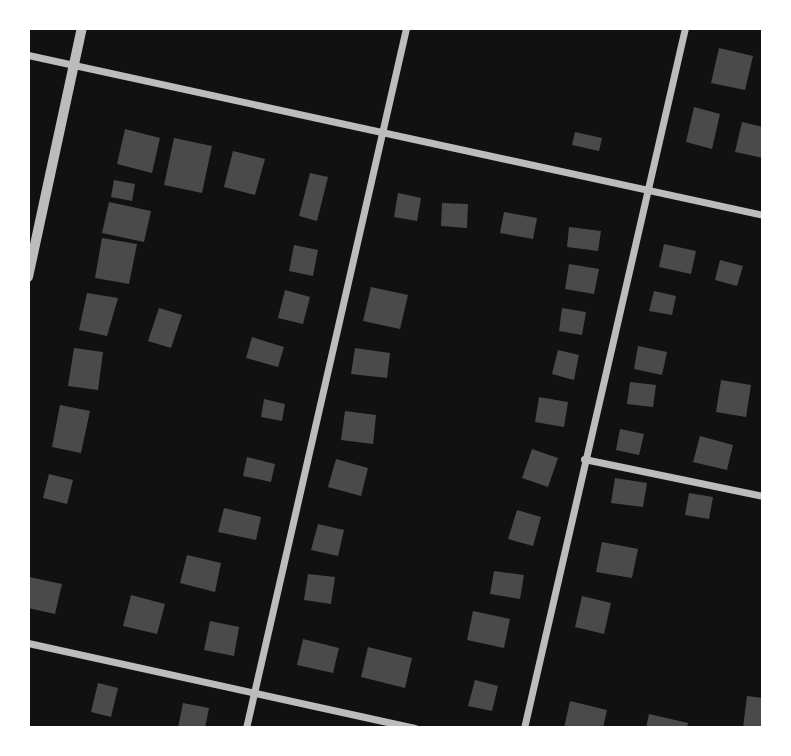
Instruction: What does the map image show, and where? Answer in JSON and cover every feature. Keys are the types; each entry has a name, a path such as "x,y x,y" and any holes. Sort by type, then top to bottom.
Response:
{"street":[{"path":"28,277 82,28"},
{"path":"246,728 406,28"},
{"path":"524,728 685,28"},
{"path":"28,55 763,215"},
{"path":"584,459 763,496"},
{"path":"28,643 415,728"}],"building":[{"path":"719,48 753,56 745,90 711,83"},
{"path":"694,107 720,114 712,149 686,142"},
{"path":"742,122 763,127 763,158 735,152"},
{"path":"125,129 160,138 152,173 117,164"},
{"path":"575,132 602,138 599,151 572,145"},
{"path":"174,138 212,146 202,193 164,185"},
{"path":"233,151 265,159 255,195 224,187"},
{"path":"310,173 328,177 317,221 299,216"},
{"path":"114,180 135,184 132,201 111,197"},
{"path":"398,193 421,198 417,221 394,217"},
{"path":"109,202 151,211 144,242 102,233"},
{"path":"442,203 468,204 467,228 441,226"},
{"path":"504,212 537,218 533,239 500,233"},
{"path":"569,227 601,231 598,251 567,247"},
{"path":"102,238 137,244 129,284 95,278"},
{"path":"664,244 696,251 691,274 659,267"},
{"path":"294,245 318,250 313,276 289,271"},
{"path":"720,260 743,266 737,286 715,280"},
{"path":"569,264 599,269 594,294 565,289"},
{"path":"371,287 408,295 400,329 363,321"},
{"path":"285,290 310,297 303,324 278,318"},
{"path":"654,291 676,296 672,315 649,311"},
{"path":"87,293 118,298 107,336 79,330"},
{"path":"159,308 182,315 171,348 148,341"},
{"path":"562,308 586,312 582,335 559,331"},
{"path":"252,337 284,347 278,367 246,358"},
{"path":"638,346 667,352 662,375 634,369"},
{"path":"74,348 103,352 98,390 68,386"},
{"path":"355,348 390,353 387,378 351,374"},
{"path":"558,350 579,355 574,380 552,374"},
{"path":"721,380 751,385 746,417 716,412"},
{"path":"630,382 656,385 653,407 627,404"},
{"path":"539,397 568,402 564,427 535,422"},
{"path":"264,399 285,404 282,421 261,417"},
{"path":"60,405 90,411 81,453 52,447"},
{"path":"345,411 376,415 373,444 341,440"},
{"path":"620,429 644,434 639,455 616,450"},
{"path":"700,436 733,445 727,470 693,462"},
{"path":"532,449 558,458 548,487 522,478"},
{"path":"247,457 275,464 271,482 243,476"},
{"path":"336,459 368,468 361,496 328,487"},
{"path":"49,474 73,480 67,504 43,498"},
{"path":"615,478 647,483 643,507 611,503"},
{"path":"689,493 713,497 709,519 685,515"},
{"path":"224,508 261,517 256,540 218,532"},
{"path":"517,510 541,517 533,546 508,539"},
{"path":"318,524 344,530 338,556 311,550"},
{"path":"602,542 638,549 632,578 596,572"},
{"path":"187,555 221,563 215,592 180,583"},
{"path":"494,571 524,575 520,599 490,594"},
{"path":"308,574 335,577 331,604 304,600"},
{"path":"29,577 62,584 55,614 28,608"},
{"path":"131,595 165,604 157,634 123,626"},
{"path":"582,596 611,603 604,634 575,627"},
{"path":"473,611 510,619 504,648 467,640"},
{"path":"210,621 239,627 234,656 204,650"},
{"path":"303,639 339,648 333,673 297,665"},
{"path":"368,647 412,658 405,688 361,677"},
{"path":"475,680 498,686 492,711 468,706"},
{"path":"98,683 118,688 111,717 91,712"},
{"path":"747,696 763,698 763,728 743,728"},
{"path":"570,701 607,710 603,728 564,728"},
{"path":"183,703 209,708 205,728 178,728"},
{"path":"649,714 688,723 687,728 646,728"}]}
